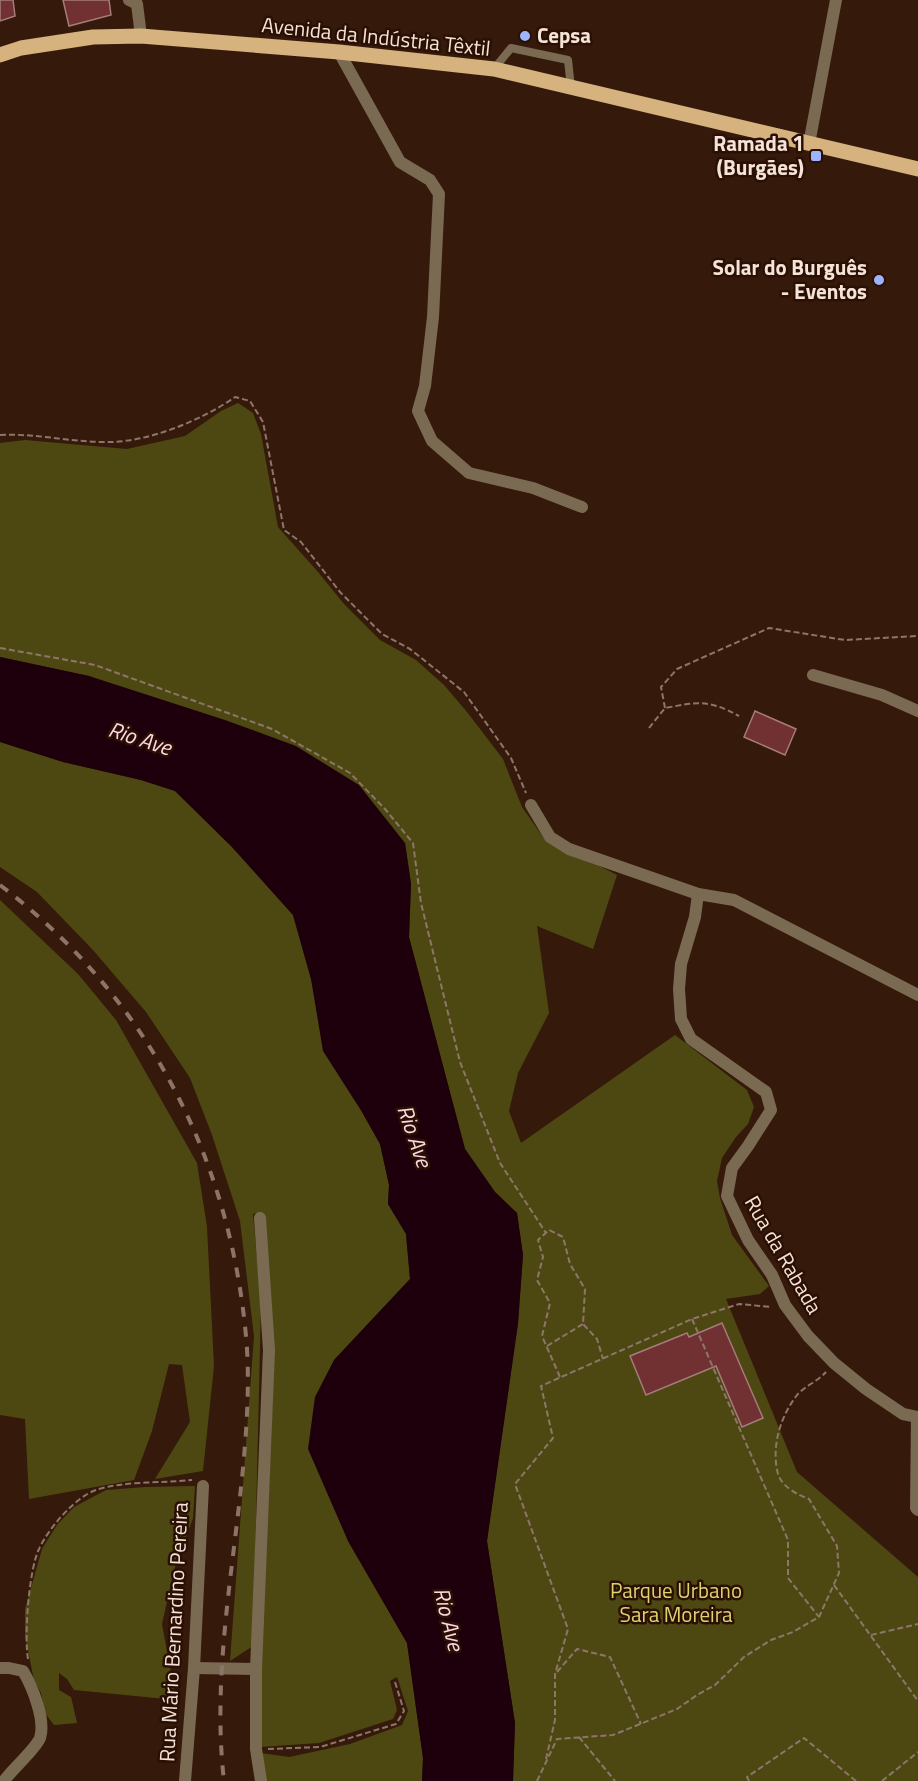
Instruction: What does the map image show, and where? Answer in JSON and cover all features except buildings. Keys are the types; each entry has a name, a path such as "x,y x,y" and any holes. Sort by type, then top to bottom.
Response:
{"main road":[{"name":"Avenida da Indústria Têxtil","path":"0,55 21,48 93,37 141,36 339,52 494,69 918,169"}],"street":[{"path":"129,0 137,4 141,36"},
{"path":"809,144 836,0"},
{"path":"339,52 400,162 430,180 439,194 434,317 425,386 418,411 432,441 469,473 533,488 582,507"},
{"path":"813,675 882,695 918,711"},
{"path":"531,805 550,837 569,849 698,894 734,900 918,995"},
{"name":"Rua da Rabada","path":"698,894 695,917 681,964 679,989 681,1018 691,1039 766,1092 771,1110 732,1168 728,1196 748,1240 772,1275 788,1309 808,1336 834,1363 866,1389 903,1414 917,1417"},
{"path":"260,1218 269,1350 256,1669 256,1749 261,1781"},
{"path":"917,1417 916,1508 918,1510"},
{"name":"Rua Mário Bernardino Pereira","path":"185,1781 194,1668 203,1486"},
{"path":"0,1668 23,1671 32,1686 42,1724 39,1738 4,1781"},
{"path":"194,1668 256,1669"}],"lane":[{"path":"494,69 511,48 568,60 571,88"}],"path":[{"path":"0,435 111,442 162,434 216,410 235,398 250,401 264,422 284,530 301,542 340,592 382,634 410,649 464,692 511,758 531,805"},
{"path":"665,708 661,687 677,669 769,628 845,640 918,636"},
{"path":"0,648 95,665 272,729 350,773 386,808 413,843 421,903 460,1062 500,1163 546,1233"},
{"path":"650,728 665,708 699,702 720,706 739,716"},
{"path":"560,1378 542,1336 550,1304 537,1280 543,1257 538,1240 549,1230 563,1237 570,1264 585,1289 583,1324 597,1339 603,1359"},
{"path":"546,1759 555,1720 555,1674 568,1629 515,1484 552,1438 541,1386 692,1319 740,1304 788,1309"},
{"path":"692,1319 788,1540 788,1578 819,1617"},
{"path":"547,1346 583,1324"},
{"path":"537,1781 557,1739 614,1735 677,1709 715,1685 744,1657 771,1640 793,1632 819,1617 839,1573 837,1546 809,1499 795,1494 778,1476 776,1440 782,1421 798,1394 823,1376 834,1363"},
{"path":"32,1686 27,1653 29,1597 38,1550 74,1503 94,1490 116,1486 200,1480 203,1486"},
{"path":"834,1585 918,1701"},
{"path":"870,1635 918,1624"},
{"path":"555,1674 577,1650 610,1657 641,1724"},
{"path":"256,1749 320,1747 396,1724 404,1711 395,1682"},
{"path":"579,1737 615,1781"},
{"path":"749,1781 747,1777 804,1738 856,1781"},
{"path":"882,1781 918,1752"}],"green space":[{"name":"Parque Urbano Sara Moreira","path":"238,403 253,413 261,434 278,527 344,604 380,640 416,660 444,685 503,759 522,807 543,837 617,875 593,949 537,926 549,1013 518,1073 509,1111 521,1143 675,1035 747,1090 754,1107 748,1124 722,1158 717,1181 732,1235 769,1286 760,1294 726,1299 797,1472 918,1577 918,1781 513,1781 515,1723 487,1541 518,1324 523,1255 517,1213 495,1192 465,1149 409,937 411,884 405,843 89,676 0,657 0,443 25,440 127,449 185,436 221,411"},
{"path":"0,742 63,762 141,780 175,791 232,847 293,915 311,979 362,1112 380,1144 389,1185 388,1204 406,1234 410,1279 334,1360 348,1541 407,1643 423,1758 422,1781 264,1781 261,1753 289,1757 350,1744 402,1725 408,1711 397,1677 390,1681 397,1710 393,1719 319,1743 260,1747 256,1672 265,1259 261,1212 253,1214 261,1305 253,1646 230,1661 254,1336 240,1221 212,1135 190,1078 146,1012 93,950 37,892 0,867"},
{"path":"0,900 78,974 116,1020 197,1163 207,1227 214,1366 203,1471 155,1479 190,1422 182,1365 169,1364 152,1431 134,1480 29,1499 25,1419 0,1415"},
{"path":"195,1486 193,1518 174,1570 162,1624 176,1700 74,1690 67,1679 59,1673 59,1690 71,1697 77,1723 54,1725 45,1713 41,1693 34,1680 25,1636 25,1609 42,1549 57,1525 74,1507 106,1490"}],"water":[{"name":"Rio Ave","path":"0,657 89,676 225,720 296,746 359,785 405,843 411,884 409,937 465,1149 495,1192 517,1213 523,1255 518,1323 487,1541 515,1723 513,1781 422,1781 423,1758 407,1643 348,1541 308,1449 315,1397 334,1360 410,1279 406,1234 388,1204 389,1185 380,1144 323,1051 311,979 293,915 232,847 175,791 141,780 63,762 0,742"}],"railway":[{"path":"0,885 52,929 98,977 138,1028 171,1084 199,1143 221,1204 237,1269 248,1369 244,1452 222,1664 220,1703 224,1781"}],"place":[{"name":"Cepsa","path":"525,36"},
{"name":"Ramada 1 (Burgães)","path":"816,156"},
{"name":"Solar do Burguês - Eventos","path":"879,280"}]}
